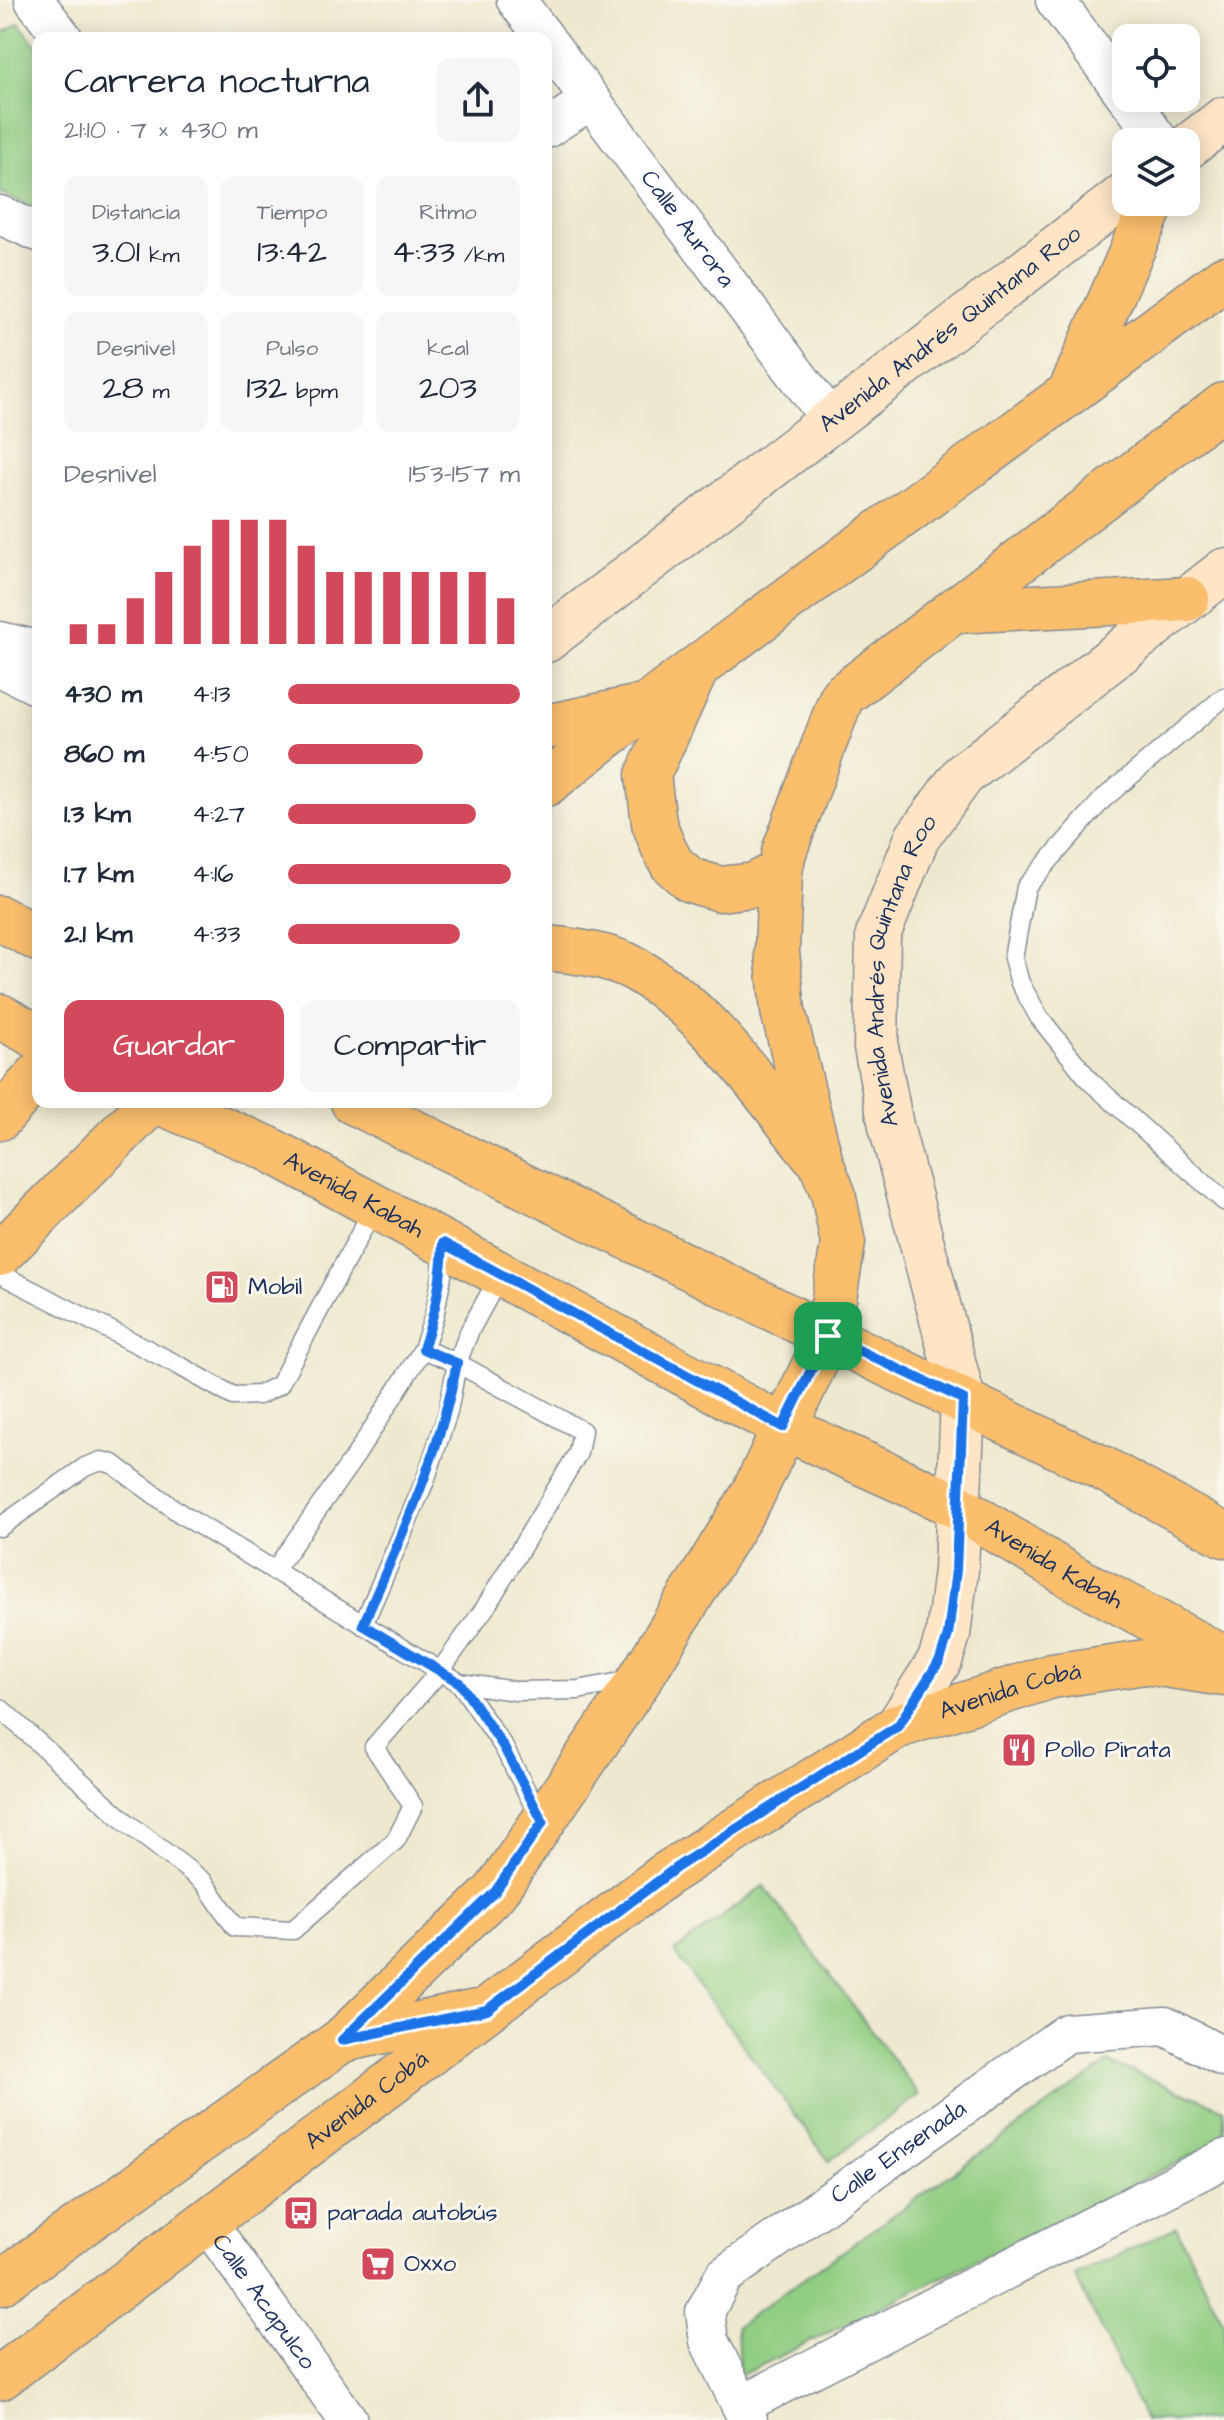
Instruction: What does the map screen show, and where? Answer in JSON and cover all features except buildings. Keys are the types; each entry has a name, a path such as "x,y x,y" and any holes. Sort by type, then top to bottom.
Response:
{"main road":[{"path":"1070,394 1147,216"},
{"path":"552,779 699,664 1224,278"},
{"path":"0,2283 342,2040 495,1892 640,1679 752,1496 828,1336 843,1243 833,1193 821,1163 783,1011 777,952 780,872 784,852 842,696 1224,405"},
{"path":"954,611 1187,599"},
{"path":"699,664 648,775 654,823 664,849 672,864 690,880 720,889 754,885 780,872"},
{"path":"552,726 645,705"},
{"path":"0,918 32,936"},
{"path":"552,949 584,952 633,968 678,998 726,1048 821,1163"},
{"path":"0,1016 32,1034"},
{"path":"0,1118 32,1082"},
{"path":"0,1254 146,1108"},
{"name":"Avenida Kabah","path":"173,1108 267,1148 783,1427 957,1506 1069,1575 1224,1658"},
{"path":"365,1108 1102,1468 1224,1535"},
{"name":"Avenida Cobá","path":"0,2378 677,1867 898,1726 1052,1676 1083,1671 1145,1662 1224,1674"},
{"path":"342,2040 487,2010"}],"street":[{"path":"34,0 58,32"},
{"name":"Calle Aurora","path":"516,0 540,32"},
{"path":"1055,0 1112,77"},
{"name":"Calle Aurora","path":"552,48 830,419"},
{"path":"552,125 591,100"},
{"path":"1200,137 1224,119"},
{"name":"Avenida Andrés Quintana Roo","path":"563,616 830,419 1112,205"},
{"path":"0,215 32,229"},
{"name":"Avenida Andrés Quintana Roo","path":"898,1726 940,1660 948,1635 956,1570 963,1399 891,1126 878,1060 878,935 917,838 963,775 1224,571"},
{"path":"0,641 32,649"},
{"path":"0,667 32,683"},
{"name":"Calle Ensenada","path":"745,2412 709,2341 705,2312 724,2276 736,2267 1067,2033 1165,2026 1224,2057"},
{"path":"745,2412 1224,2159"},
{"name":"Calle Acapulco","path":"207,2222 348,2420"}],"lane":[{"path":"1222,1197 1090,1081 1039,1017 1020,983 1013,958 1026,887 1103,799 1224,697"},
{"path":"0,1274 233,1396 259,1395 279,1385 375,1206"},
{"path":"274,1571 356,1455 423,1349 434,1317 442,1275 443,1243"},
{"path":"363,1625 425,1481 448,1412 457,1363 470,1330 500,1275"},
{"path":"0,1708 127,1823 204,1882 235,1927 293,1930 396,1840 413,1806 374,1747 440,1671 485,1608 578,1453 582,1431 457,1363 423,1349"},
{"path":"0,1527 85,1467 101,1461 113,1464 181,1514 460,1683 515,1691 578,1690 640,1679"},
{"path":"460,1683 503,1746 543,1822"}],"green space":[{"path":"19,23 32,40 32,206 0,194 0,35"},
{"path":"764,1886 919,2095 829,2161 674,1952"},
{"path":"1109,2062 1224,2109 1224,2140 739,2376 737,2326"},
{"path":"1176,2227 1224,2324 1224,2420 1145,2420 1075,2276"}],"place":[{"name":"Mobil","path":"222,1287"},
{"name":"Pollo Pirata","path":"1019,1750"},
{"name":"parada autobús","path":"301,2213"},
{"name":"Oxxo","path":"378,2264"}],"route":[{"path":"443,1243 783,1427 828,1336 963,1399 956,1570 948,1635 940,1660 898,1726 677,1867 487,2010 342,2040 495,1892 543,1822 503,1746 460,1683 363,1625 425,1481 448,1412 457,1363 423,1349 434,1317 442,1275 443,1243"}]}
